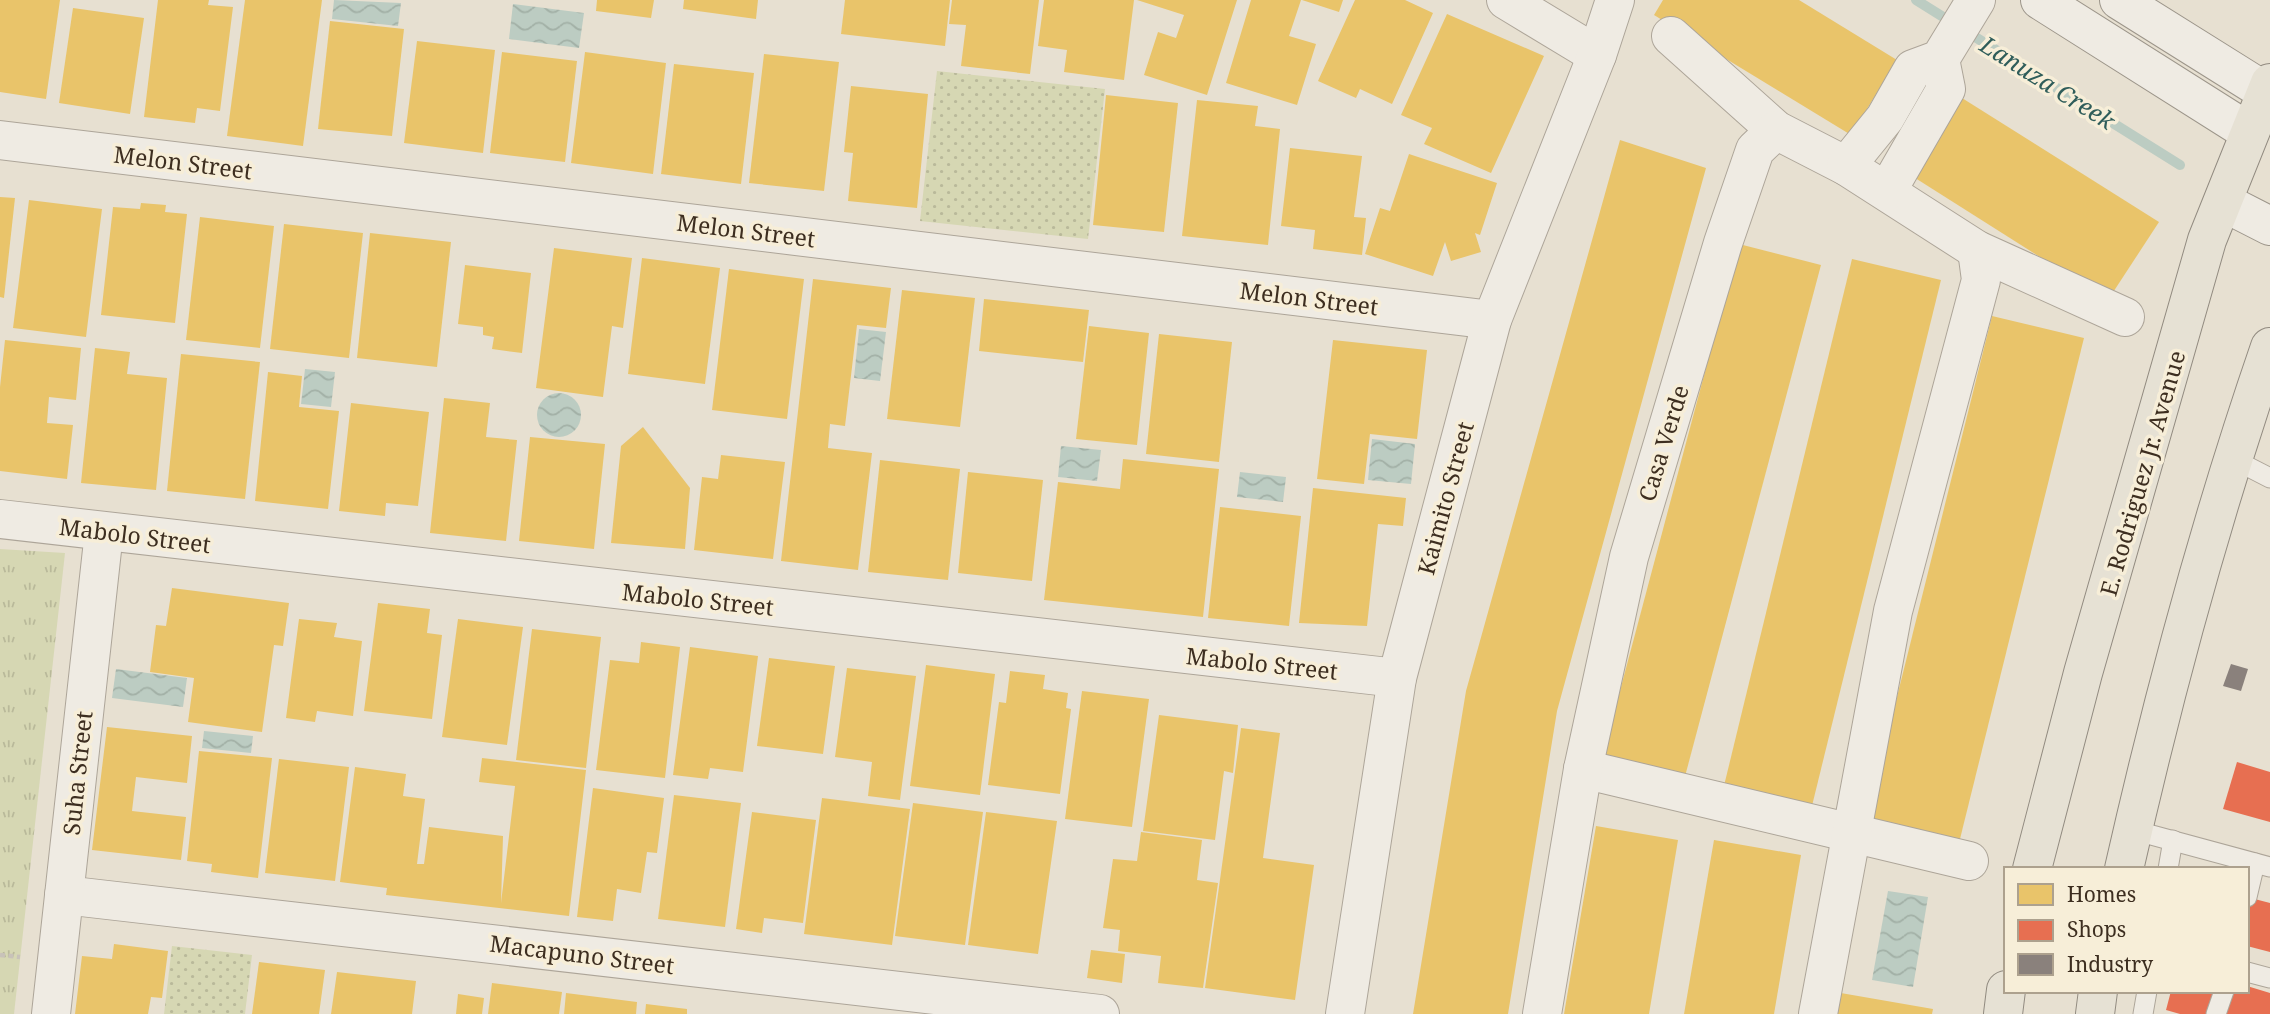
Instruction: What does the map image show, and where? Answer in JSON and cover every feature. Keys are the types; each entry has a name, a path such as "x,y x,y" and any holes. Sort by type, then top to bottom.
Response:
{"main road":[{"name":"E. Rodriguez Jr. Avenue","path":"2033,867 2083,673 2207,240 2222,202 2260,136 2269,90"},
{"path":"2124,867 2161,706 2233,459 2270,347"},
{"path":"2003,1014 2006,993"},
{"path":"2095,1014 2098,993"}],"street":[{"path":"1506,0 1597,55"},
{"name":"Kaimito Street","path":"1345,1014 1397,678 1492,320 1597,55 1615,0"},
{"path":"2040,0 2260,136"},
{"path":"2119,0 2269,90"},
{"path":"1846,166 1885,118 1913,69 1943,56 1976,1"},
{"path":"1671,36 1776,130 1846,166 1977,250 2125,317"},
{"path":"1887,191 1946,89 1943,56"},
{"name":"Casa Verde","path":"1542,1014 1583,769 1629,557 1723,243 1755,150 1776,130"},
{"name":"Melon Street","path":"0,140 1492,320"},
{"path":"2222,202 2270,226"},
{"path":"1818,1014 1849,832 1893,611 1982,281 1977,250"},
{"name":"Mabolo Street","path":"0,519 1397,678"},
{"name":"Suha Street","path":"51,1014 104,532"},
{"path":"1583,769 1969,861"},
{"name":"Macapuno Street","path":"64,895 1100,1014"}],"lane":[{"path":"2233,459 2270,478"},
{"path":"2133,830 2263,865 2249,893"},
{"path":"2168,867 2173,841"},
{"path":"2249,973 2270,978"},
{"path":"2143,1014 2147,993"},
{"path":"2217,1014 2223,993"}],"green space":[{"path":"937,71 1105,89 1088,239 920,221"},
{"path":"0,549 65,553 14,1014 0,1014"},
{"path":"172,946 252,955 245,1014 164,1014"}],"water":[{"path":"334,0 401,3 398,26 332,19"},
{"path":"513,4 584,13 579,48 509,39"},
{"path":"859,329 886,332 880,381 854,378"},
{"path":"305,369 335,372 331,407 301,404"},
{"path":"559,393 575,399 581,415 575,431 559,437 543,431 537,415 543,399"},
{"path":"1372,439 1415,444 1411,484 1368,480"},
{"path":"1061,446 1101,450 1097,481 1058,477"},
{"path":"1240,472 1286,477 1283,502 1237,497"},
{"path":"116,669 187,678 183,707 112,698"},
{"path":"204,731 253,736 251,753 202,748"},
{"path":"1888,891 1928,897 1913,987 1872,980"}],"building: Homes":[{"path":"0,0 60,0 46,99 0,92"},
{"path":"158,0 209,0 208,5 233,7 220,111 197,108 195,123 144,117"},
{"path":"245,0 322,0 303,146 227,136"},
{"path":"597,0 654,0 651,18 596,11"},
{"path":"684,0 758,0 756,19 683,9"},
{"path":"845,0 950,0 945,46 841,34"},
{"path":"952,0 1039,0 1030,74 961,66 966,25 949,24"},
{"path":"1044,0 1134,0 1124,80 1064,72 1067,50 1038,46"},
{"path":"1137,0 1237,0 1207,95 1144,75 1158,32 1176,38 1184,15"},
{"path":"1251,0 1301,0 1289,36 1316,44 1297,105 1226,83"},
{"path":"1302,0 1343,0 1339,12"},
{"path":"1355,0 1405,0 1433,13 1392,104 1360,89 1356,98 1318,81"},
{"path":"1663,0 1799,0 1897,60 1851,135 1654,15"},
{"path":"73,8 144,18 130,114 59,103"},
{"path":"1447,14 1544,56 1491,173 1424,144 1432,128 1401,115"},
{"path":"330,21 404,29 392,136 318,129"},
{"path":"417,41 495,50 483,153 404,143"},
{"path":"502,52 577,61 565,162 490,153"},
{"path":"585,52 666,63 653,174 571,163"},
{"path":"764,54 839,62 824,191 749,183"},
{"path":"674,64 754,73 741,184 661,174"},
{"path":"851,86 928,94 917,208 848,201 853,153 844,152"},
{"path":"1106,95 1178,103 1164,232 1093,225"},
{"path":"1962,98 2159,222 2108,300 1912,176"},
{"path":"1197,100 1258,106 1255,126 1280,129 1268,245 1182,236"},
{"path":"1620,140 1706,168 1557,711 1508,1014 1413,1014 1466,691"},
{"path":"1290,148 1362,156 1354,217 1366,218 1362,255 1313,249 1315,230 1281,226"},
{"path":"1409,154 1497,183 1480,235 1475,233 1481,252 1451,261 1445,242 1433,276 1365,254 1380,208 1390,211"},
{"path":"0,197 15,198 4,298 0,297"},
{"path":"29,200 102,209 86,337 13,328"},
{"path":"141,203 166,205 165,212 187,214 175,323 101,315 113,207 140,209"},
{"path":"200,217 274,226 260,348 186,340"},
{"path":"284,224 363,233 349,358 270,349"},
{"path":"370,233 451,242 437,367 357,358"},
{"path":"1739,244 1821,265 1683,784 1601,762"},
{"path":"554,248 632,258 623,328 612,326 603,397 536,388"},
{"path":"642,258 720,268 705,384 628,374"},
{"path":"1852,259 1941,280 1810,814 1722,794"},
{"path":"465,265 531,273 522,353 492,349 494,337 483,335 483,327 458,324"},
{"path":"729,269 804,279 787,419 712,410"},
{"path":"813,279 891,288 886,328 857,325 845,426 830,424 828,448 872,453 858,570 781,561"},
{"path":"902,290 975,298 960,427 887,419"},
{"path":"984,299 1089,310 1083,362 979,351"},
{"path":"1992,316 2084,338 1960,839 1867,817"},
{"path":"1089,326 1149,333 1137,445 1076,439"},
{"path":"1159,334 1232,342 1219,462 1146,454"},
{"path":"5,340 81,348 76,400 49,397 47,423 73,425 67,479 0,471 0,387"},
{"path":"1333,340 1427,350 1417,439 1370,434 1364,484 1317,479"},
{"path":"95,348 130,352 127,374 167,378 156,490 81,483"},
{"path":"181,354 260,362 245,499 167,491"},
{"path":"268,372 302,376 299,407 339,411 328,509 255,501"},
{"path":"444,398 490,403 486,437 517,440 506,541 430,533"},
{"path":"351,403 429,412 418,506 386,503 385,516 339,511"},
{"path":"643,427 690,488 685,549 611,543 621,446"},
{"path":"530,437 605,444 594,549 519,541"},
{"path":"721,455 785,462 773,559 694,550 702,477 718,479"},
{"path":"1123,459 1219,469 1203,617 1044,600 1058,482 1120,489"},
{"path":"880,460 960,469 948,580 868,572"},
{"path":"968,472 1043,480 1032,581 958,573"},
{"path":"1313,488 1406,498 1403,526 1378,524 1367,626 1299,623"},
{"path":"1220,507 1301,516 1289,626 1208,618"},
{"path":"172,588 289,603 283,646 274,645 262,732 188,722 194,678 150,672 156,625 166,626"},
{"path":"378,603 430,609 427,633 442,635 432,719 364,711"},
{"path":"299,619 337,623 334,637 362,641 353,716 317,711 315,722 286,718"},
{"path":"458,619 523,627 507,745 442,737"},
{"path":"532,629 601,637 586,768 516,760"},
{"path":"641,642 680,647 665,778 596,770 610,660 639,663"},
{"path":"690,647 758,656 743,772 710,768 708,779 673,775"},
{"path":"769,658 835,666 823,754 757,746"},
{"path":"926,665 995,674 980,795 910,786"},
{"path":"847,668 916,676 900,800 868,796 872,762 835,757"},
{"path":"1010,671 1045,675 1043,689 1068,693 1066,708 1071,709 1060,794 988,785 999,702 1006,703"},
{"path":"1082,691 1149,699 1132,827 1065,819"},
{"path":"1159,715 1238,725 1233,773 1224,771 1215,840 1143,831"},
{"path":"107,727 192,736 187,783 136,777 132,811 186,817 181,860 92,850"},
{"path":"1241,728 1280,733 1263,858 1314,865 1295,1000 1205,988"},
{"path":"199,751 272,758 258,878 211,872 212,864 187,861"},
{"path":"482,758 586,770 569,916 386,895 387,888 340,882 355,767 406,774 403,796 425,799 417,864 424,864 429,827 503,836 501,903 515,786 479,782"},
{"path":"279,759 349,767 335,881 265,873"},
{"path":"593,788 664,798 657,853 647,852 641,893 617,889 613,921 577,917"},
{"path":"674,795 741,803 725,927 658,919"},
{"path":"822,798 910,809 892,945 804,934"},
{"path":"913,803 983,812 965,945 895,936"},
{"path":"752,812 816,820 803,923 764,918 762,933 736,929"},
{"path":"986,812 1057,821 1038,954 968,945"},
{"path":"1596,826 1678,840 1649,1014 1564,1014"},
{"path":"1141,832 1202,840 1197,880 1218,883 1203,988 1158,983 1161,956 1118,951 1120,930 1103,928 1113,859 1137,861"},
{"path":"1714,840 1801,855 1774,1014 1684,1014"},
{"path":"114,944 168,951 162,998 151,997 148,1014 75,1014 82,956 112,959"},
{"path":"1091,950 1125,954 1122,983 1087,978"},
{"path":"259,962 325,970 319,1014 252,1014"},
{"path":"337,972 416,981 412,1014 331,1014"},
{"path":"492,983 562,992 559,1014 488,1014"},
{"path":"1835,992 1933,1009 1932,1014 1831,1014"},
{"path":"566,993 637,1002 636,1014 564,1014"},
{"path":"458,994 484,998 482,1014 456,1014"},
{"path":"646,1004 687,1009 687,1014 645,1014"}],"building: Shops":[{"path":"2237,762 2270,772 2270,822 2223,809"},
{"path":"2249,898 2270,903 2270,952 2249,947"},
{"path":"2249,987 2270,993 2270,1014 2180,1014 2166,1010 2170,993 2249,993"}],"building: Industry":[{"path":"2231,664 2248,669 2241,691 2223,686"}],"waterway":[{"name":"Lanuza Creek","path":"1916,0 2180,165"}]}
